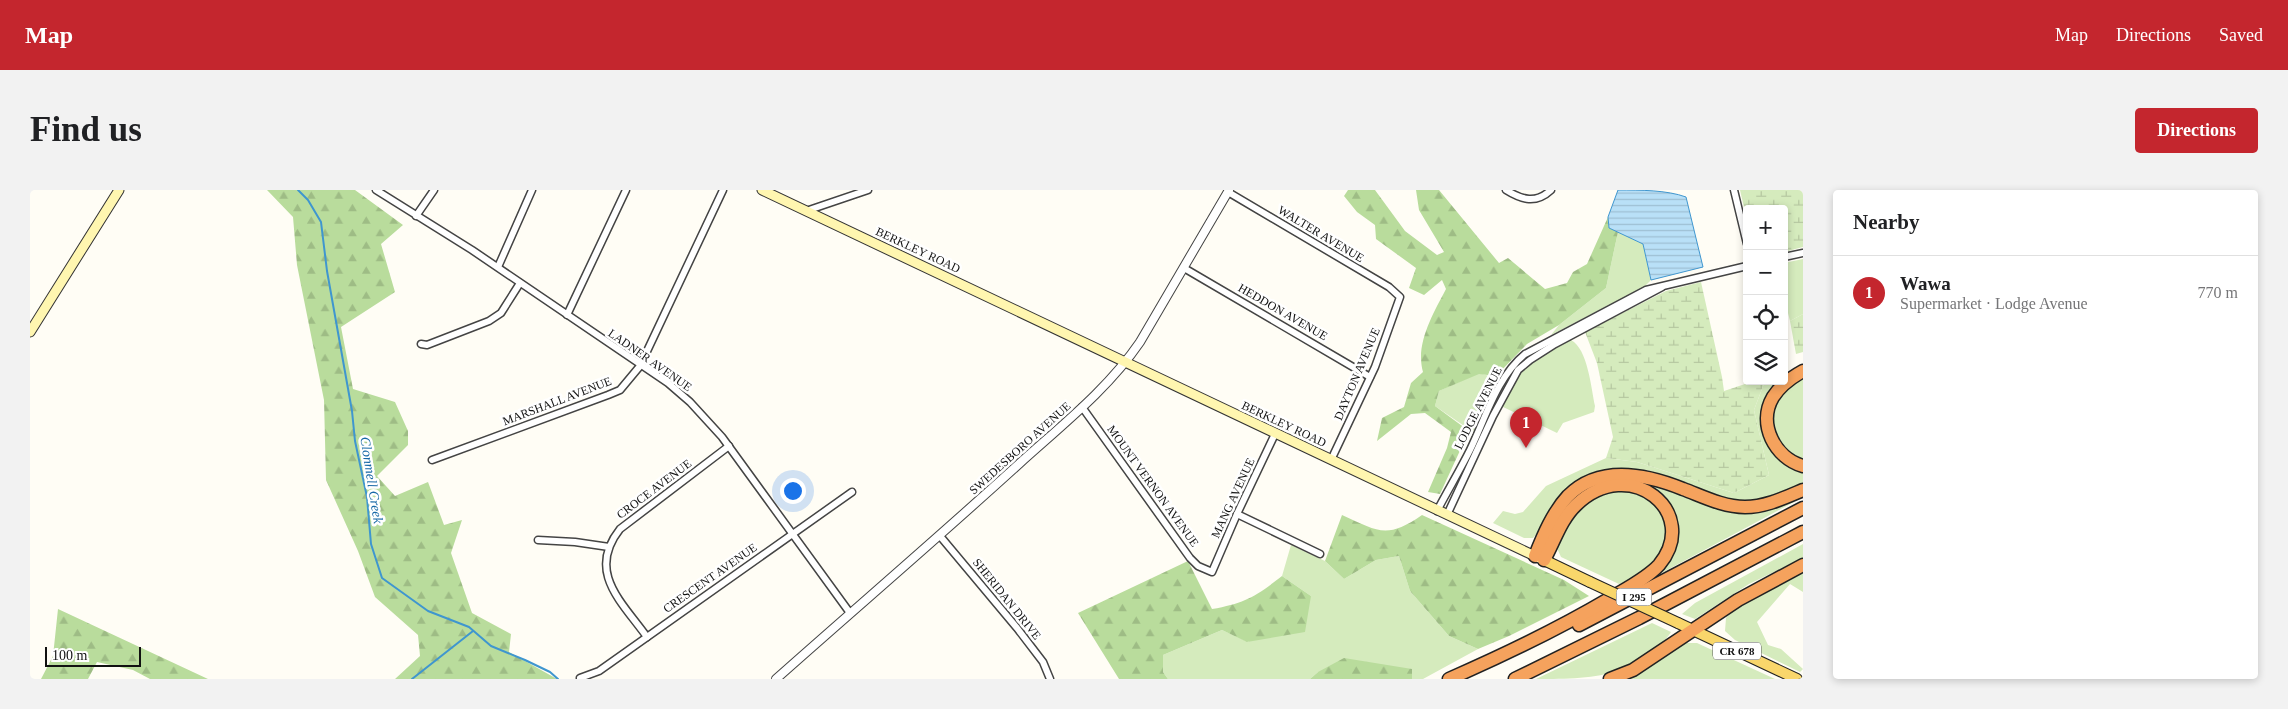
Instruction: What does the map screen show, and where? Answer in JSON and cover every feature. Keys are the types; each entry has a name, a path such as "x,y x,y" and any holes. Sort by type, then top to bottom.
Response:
{"highway":[{"path":"1803,371 1783,385 1774,397 1767,417 1775,446 1783,456 1803,466"},
{"path":"1540,558 1559,508 1568,496 1582,485 1606,476 1622,474 1652,478 1717,502 1744,507 1774,502 1803,490"},
{"path":"1450,679 1558,628 1642,579 1657,567 1668,552 1671,532 1668,516 1655,496 1640,487 1619,485 1597,490 1568,513 1540,558"},
{"name":"I 295","path":"1463,679 1612,609 1803,508"},
{"name":"I 295","path":"1514,679 1630,623 1803,532"},
{"path":"1610,679 1633,670 1738,600 1803,565"}],"main road":[{"path":"30,332 120,190"},
{"name":"BERKLEY ROAD","path":"762,190 778,194 806,211 1437,511 1797,679"}],"street":[{"name":"LADNER AVENUE","path":"376,190 498,267 640,366 668,383 690,402 729,446 850,613"},
{"path":"416,216 434,190"},
{"path":"498,267 532,190"},
{"path":"567,315 626,190"},
{"name":"MARSHALL AVENUE","path":"432,460 620,390 640,366 723,190"},
{"path":"806,211 868,190"},
{"path":"1506,190 1517,197 1530,200 1543,196 1551,190"},
{"path":"1734,190 1743,227"},
{"name":"SWEDESBORO AVENUE","path":"776,679 940,536 1082,407 1126,363 1229,191"},
{"name":"WALTER AVENUE","path":"1229,191 1389,287 1400,297"},
{"path":"1788,256 1803,253"},
{"name":"LODGE AVENUE","path":"1437,511 1469,452 1503,380 1512,365 1533,348 1646,290 1743,267"},
{"name":"HEDDON AVENUE","path":"1184,268 1370,377"},
{"path":"421,344 428,345 489,321 501,313 520,283"},
{"name":"LODGE AVENUE","path":"1447,515 1493,416 1518,370 1555,344 1667,284"},
{"name":"DAYTON AVENUE","path":"1331,460 1370,377 1400,297"},
{"name":"MOUNT VERNON AVENUE","path":"1082,407 1190,558 1198,566 1212,572"},
{"name":"MANG AVENUE","path":"1212,572 1237,514 1276,434"},
{"name":"CROCE AVENUE","path":"647,637 608,581 605,563 609,547 620,529 729,446"},
{"name":"CRESCENT AVENUE","path":"580,678 599,671 852,492"},
{"path":"1237,514 1320,554"},
{"name":"SHERIDAN DRIVE","path":"940,536 1017,628 1043,662 1050,679"},
{"path":"538,540 575,542 609,547"}],"green space":[{"path":"267,190 355,190 403,225 381,244 395,292 341,327 353,389 395,402 408,431 408,445 377,476 395,496 428,482 444,525 462,520 451,553 472,613 511,634 509,652 557,679 395,679 420,656 418,635 375,597 358,551 326,480 324,400 297,265 293,217"},
{"path":"1348,190 1375,190 1405,231 1437,255 1444,252 1419,210 1416,190 1439,190 1499,263 1508,258 1545,289 1567,283 1573,272 1587,264 1608,217 1609,228 1618,232 1606,288 1559,325 1527,344 1496,376 1479,374 1439,391 1435,406 1469,431 1440,494 1428,492 1447,448 1451,432 1425,413 1411,414 1377,441 1382,418 1404,407 1411,383 1423,372 1421,351 1423,340 1446,289 1442,280 1424,295 1409,288 1416,268 1376,239 1375,225 1357,212 1344,196"},
{"path":"1740,190 1803,190 1803,247 1788,251 1788,205 1744,205"},
{"path":"1618,232 1643,244 1651,280 1644,287 1551,335 1559,325 1606,288"},
{"path":"1803,259 1803,314 1790,321 1788,313 1788,262"},
{"path":"1701,282 1724,391 1743,385 1763,385 1754,410 1769,475 1734,493 1637,462 1606,458 1613,437 1597,363 1585,332 1666,291"},
{"path":"1803,314 1803,352 1796,354 1790,321"},
{"path":"1571,340 1577,345 1585,360 1595,406 1594,412 1563,423 1557,433 1501,406 1514,383 1528,365 1546,351"},
{"path":"1479,373 1500,379 1473,432 1435,406 1439,391"},
{"path":"1803,375 1803,461 1782,449 1772,433 1771,411 1781,391"},
{"path":"1763,385 1781,385 1766,438 1803,469 1803,483 1791,490 1761,501 1740,503 1721,500 1647,470 1606,470 1586,477 1533,538 1524,538 1493,523 1503,511 1515,514 1523,512 1546,486 1606,458 1637,462 1734,493 1769,475 1754,410"},
{"path":"1644,484 1666,487 1720,507 1793,499 1794,502 1654,577 1676,538 1662,495"},
{"path":"1635,489 1660,508 1668,529 1665,547 1649,570 1619,584 1561,557 1557,548 1569,521 1576,511 1594,497 1619,490"},
{"path":"1342,515 1374,529 1390,530 1410,523 1422,515 1564,580 1589,596 1509,636 1478,649 1449,636 1410,591 1399,556 1376,560 1344,579 1325,561"},
{"path":"1803,544 1803,558 1749,584 1695,619 1682,614 1695,603"},
{"path":"1291,545 1325,561 1344,579 1376,560 1399,556 1410,591 1449,636 1478,649 1423,679 1412,679 1412,669 1318,672 1310,679 1168,679 1163,672 1163,655 1222,630 1248,642 1311,596 1282,576"},
{"path":"1188,561 1212,609 1249,598 1282,576 1311,596 1305,632 1247,642 1222,630 1163,655 1163,672 1168,679 1119,679 1078,613"},
{"path":"1803,569 1803,592 1790,584 1757,622 1768,645 1781,649 1803,669 1800,672 1735,640 1725,631 1726,618 1736,606"},
{"path":"58,609 208,679 150,679 133,670 97,662 88,679 41,679 53,656"},
{"path":"1652,623 1671,632 1667,638 1645,656 1627,665 1612,672 1596,676 1536,679"},
{"path":"1686,643 1697,643 1775,679 1626,679"},
{"path":"1344,658 1412,669 1412,679 1310,679 1318,672"}],"water":[{"path":"1618,190 1644,190 1686,197 1703,267 1651,280 1643,244 1609,228 1608,217"}],"waterway":[{"name":"Clonmell Creek","path":"298,190 308,200 321,222 327,271 352,411 355,441 367,497 371,544 382,578 428,611 469,627 491,646 550,672 558,679"},
{"path":"412,679 473,631"}],"place":[{"name":"Wawa","path":"1526,448"}]}
